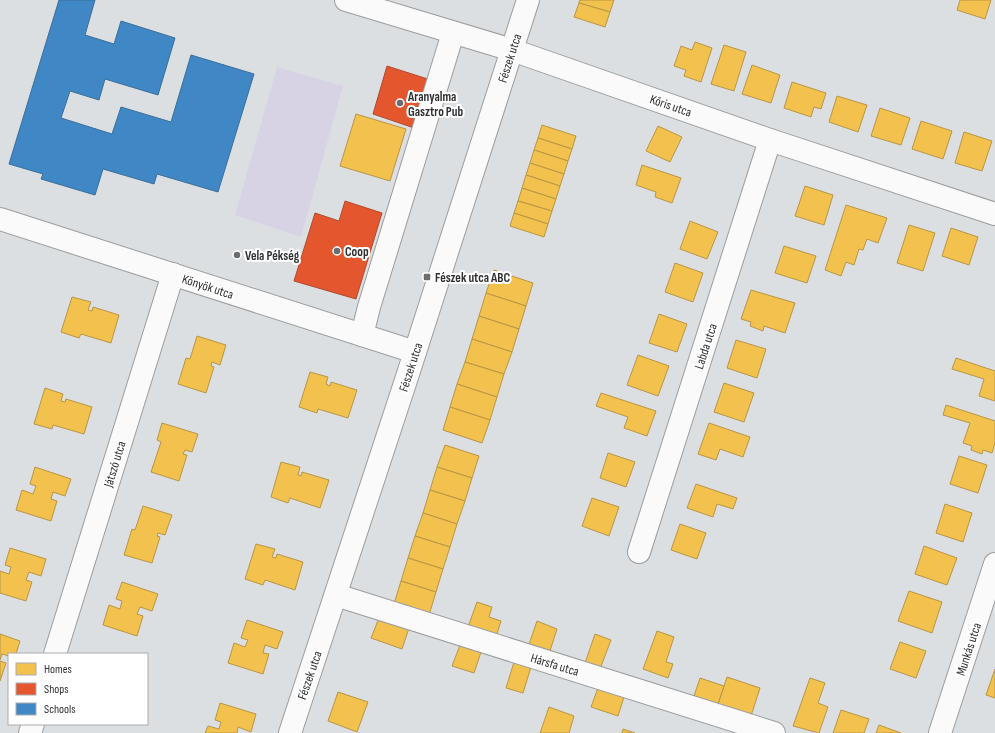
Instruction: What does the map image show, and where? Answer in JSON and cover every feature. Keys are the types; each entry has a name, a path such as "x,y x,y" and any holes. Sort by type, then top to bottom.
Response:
{"street":[{"name":"Kőris utca","path":"346,0 512,50 770,140 995,214"},
{"name":"Fészek utca","path":"290,733 415,352 528,0"},
{"path":"362,335 369,307 453,33"},
{"name":"Labda utca","path":"640,552 770,140"},
{"name":"Könyök utca","path":"0,219 415,352"},
{"name":"Játszó utca","path":"55,653 173,274"},
{"name":"Munkás utca","path":"940,733 995,564"},
{"name":"Hársfa utca","path":"336,595 774,733"}],"shaded area":[{"path":"277,67 343,86 301,237 235,215"}],"building: Homes":[{"path":"580,0 614,0 610,12 579,3"},
{"path":"960,0 991,0 985,19 957,10"},
{"path":"579,3 610,12 605,27 574,17"},
{"path":"695,42 712,48 701,82 684,76 686,70 674,66 681,46 692,50"},
{"path":"724,45 746,52 734,91 711,84"},
{"path":"752,65 780,75 771,103 742,94"},
{"path":"792,82 826,93 821,109 814,107 811,117 784,108"},
{"path":"837,96 867,105 858,132 829,122"},
{"path":"880,108 910,118 901,145 871,136"},
{"path":"356,114 406,129 390,181 340,166"},
{"path":"921,121 952,131 943,159 912,149"},
{"path":"542,125 576,136 572,149 538,138"},
{"path":"658,126 682,137 670,162 646,151"},
{"path":"964,132 992,141 982,171 955,163"},
{"path":"538,138 572,149 568,161 534,150"},
{"path":"534,150 568,161 564,174 530,163"},
{"path":"530,163 564,174 560,186 526,175"},
{"path":"642,165 681,178 672,203 655,197 656,192 636,185"},
{"path":"526,175 560,186 556,199 522,188"},
{"path":"805,186 833,195 824,225 795,216"},
{"path":"522,188 556,199 552,211 518,201"},
{"path":"518,201 552,211 548,224 514,213"},
{"path":"846,205 887,218 878,243 867,239 863,250 859,249 854,265 846,262 841,276 825,270"},
{"path":"514,213 548,224 544,237 510,226"},
{"path":"690,221 718,232 707,259 680,249"},
{"path":"909,225 935,233 923,271 897,263"},
{"path":"951,228 978,237 969,265 942,256"},
{"path":"784,246 816,256 807,283 775,273"},
{"path":"675,263 703,273 693,302 665,292"},
{"path":"494,270 533,283 526,306 486,293"},
{"path":"751,290 795,303 785,333 764,326 763,331 750,326 751,322 741,319"},
{"path":"486,293 526,306 519,329 479,316"},
{"path":"72,297 91,302 88,310 92,311 93,307 119,315 111,343 81,334 79,338 61,332"},
{"path":"659,314 687,324 677,352 649,343"},
{"path":"479,316 519,329 512,352 472,339"},
{"path":"197,336 226,345 220,365 212,362 211,366 214,367 206,393 178,384 186,358 190,359"},
{"path":"472,339 512,352 504,374 465,362"},
{"path":"736,340 766,349 757,378 727,368"},
{"path":"638,355 669,366 658,396 627,385"},
{"path":"956,358 995,371 995,401 979,396 984,379 952,369"},
{"path":"465,362 504,374 497,397 457,384"},
{"path":"310,372 328,377 326,384 330,386 331,382 357,390 348,418 318,409 317,413 299,407"},
{"path":"724,383 754,393 744,422 714,412"},
{"path":"457,384 497,397 490,420 450,407"},
{"path":"45,388 63,394 61,401 65,402 66,399 92,407 84,434 53,425 52,429 34,424"},
{"path":"601,393 656,411 647,436 624,428 628,417 596,406"},
{"path":"946,405 995,421 995,443 992,453 983,450 982,454 971,450 972,446 963,443 970,423 943,415"},
{"path":"450,407 490,420 482,443 443,430"},
{"path":"162,423 198,434 192,452 185,450 183,454 187,455 179,481 151,472 161,442 157,440"},
{"path":"709,423 750,437 743,457 720,449 716,460 698,454"},
{"path":"445,445 479,456 472,478 437,467"},
{"path":"608,453 635,462 626,487 600,478"},
{"path":"959,456 987,465 978,493 950,484"},
{"path":"281,462 300,467 298,475 301,476 302,472 329,480 320,508 290,498 288,503 271,497"},
{"path":"35,467 71,479 65,496 53,492 51,499 57,501 51,521 16,510 22,490 33,494 36,486 30,484"},
{"path":"437,467 472,478 465,501 430,490"},
{"path":"696,484 737,498 733,509 717,504 713,517 687,508"},
{"path":"430,490 465,501 457,524 423,513"},
{"path":"592,498 619,507 609,536 582,526"},
{"path":"945,504 972,513 963,542 936,533"},
{"path":"143,506 172,515 165,535 158,533 157,536 160,537 152,563 124,555 132,529 135,530"},
{"path":"423,513 457,524 450,547 415,536"},
{"path":"680,524 706,533 697,559 671,550"},
{"path":"415,536 450,547 443,569 408,558"},
{"path":"256,544 275,549 272,557 276,558 277,554 303,562 295,590 265,580 263,585 245,579"},
{"path":"924,546 957,558 947,585 915,574"},
{"path":"10,548 46,559 41,576 29,572 26,580 32,582 26,601 0,593 0,571 9,574 11,567 5,565"},
{"path":"408,558 443,569 436,592 401,581"},
{"path":"401,581 436,592 429,615 394,604"},
{"path":"122,582 158,594 152,611 140,607 137,614 143,616 137,636 103,625 109,605 120,609 122,601 116,599"},
{"path":"909,591 942,602 932,633 898,621"},
{"path":"477,602 492,607 489,617 501,621 496,637 468,627"},
{"path":"379,618 409,628 402,649 371,638"},
{"path":"247,620 283,632 277,649 265,645 263,653 269,654 263,674 228,663 234,643 245,647 248,640 241,638"},
{"path":"537,621 557,629 549,654 528,647"},
{"path":"657,631 674,637 666,662 673,664 668,678 643,669"},
{"path":"0,634 20,641 16,653 8,653 8,656 2,654 0,660"},
{"path":"595,634 611,640 600,669 585,663"},
{"path":"900,642 926,651 916,678 890,669"},
{"path":"460,645 481,652 474,673 452,666"},
{"path":"0,661 6,663 0,681"},
{"path":"514,662 531,667 523,693 506,688"},
{"path":"995,669 995,698 986,695"},
{"path":"727,677 760,688 751,716 718,704"},
{"path":"700,678 724,686 718,704 694,696"},
{"path":"810,678 825,683 818,703 828,707 819,733 793,726"},
{"path":"598,688 624,697 618,716 591,707"},
{"path":"338,692 368,702 357,732 328,721"},
{"path":"220,703 256,714 251,732 238,727 237,733 205,733 208,726 219,729 221,722 215,720"},
{"path":"549,707 574,716 569,733 540,733"},
{"path":"841,710 869,719 864,733 833,733"},
{"path":"879,725 901,733 876,733"},
{"path":"623,729 635,733 622,733"}],"building: Shops":[{"path":"387,66 434,81 420,130 373,114"},
{"name":"Coop","path":"345,201 382,213 356,299 294,281 315,213 339,221"}],"building: Schools":[{"path":"59,0 95,0 85,35 114,44 121,21 175,38 158,95 105,79 99,100 70,91 61,118 112,134 121,107 171,122 191,55 254,74 218,192 157,174 154,184 103,169 95,195 41,179 43,174 9,164"}],"place":[{"name":"Aranyalma Gasztro Pub","path":"400,103"},
{"name":"Coop","path":"337,251"},
{"name":"Vela Pékség","path":"237,255"},
{"name":"Fészek utca ABC","path":"427,277"}]}
